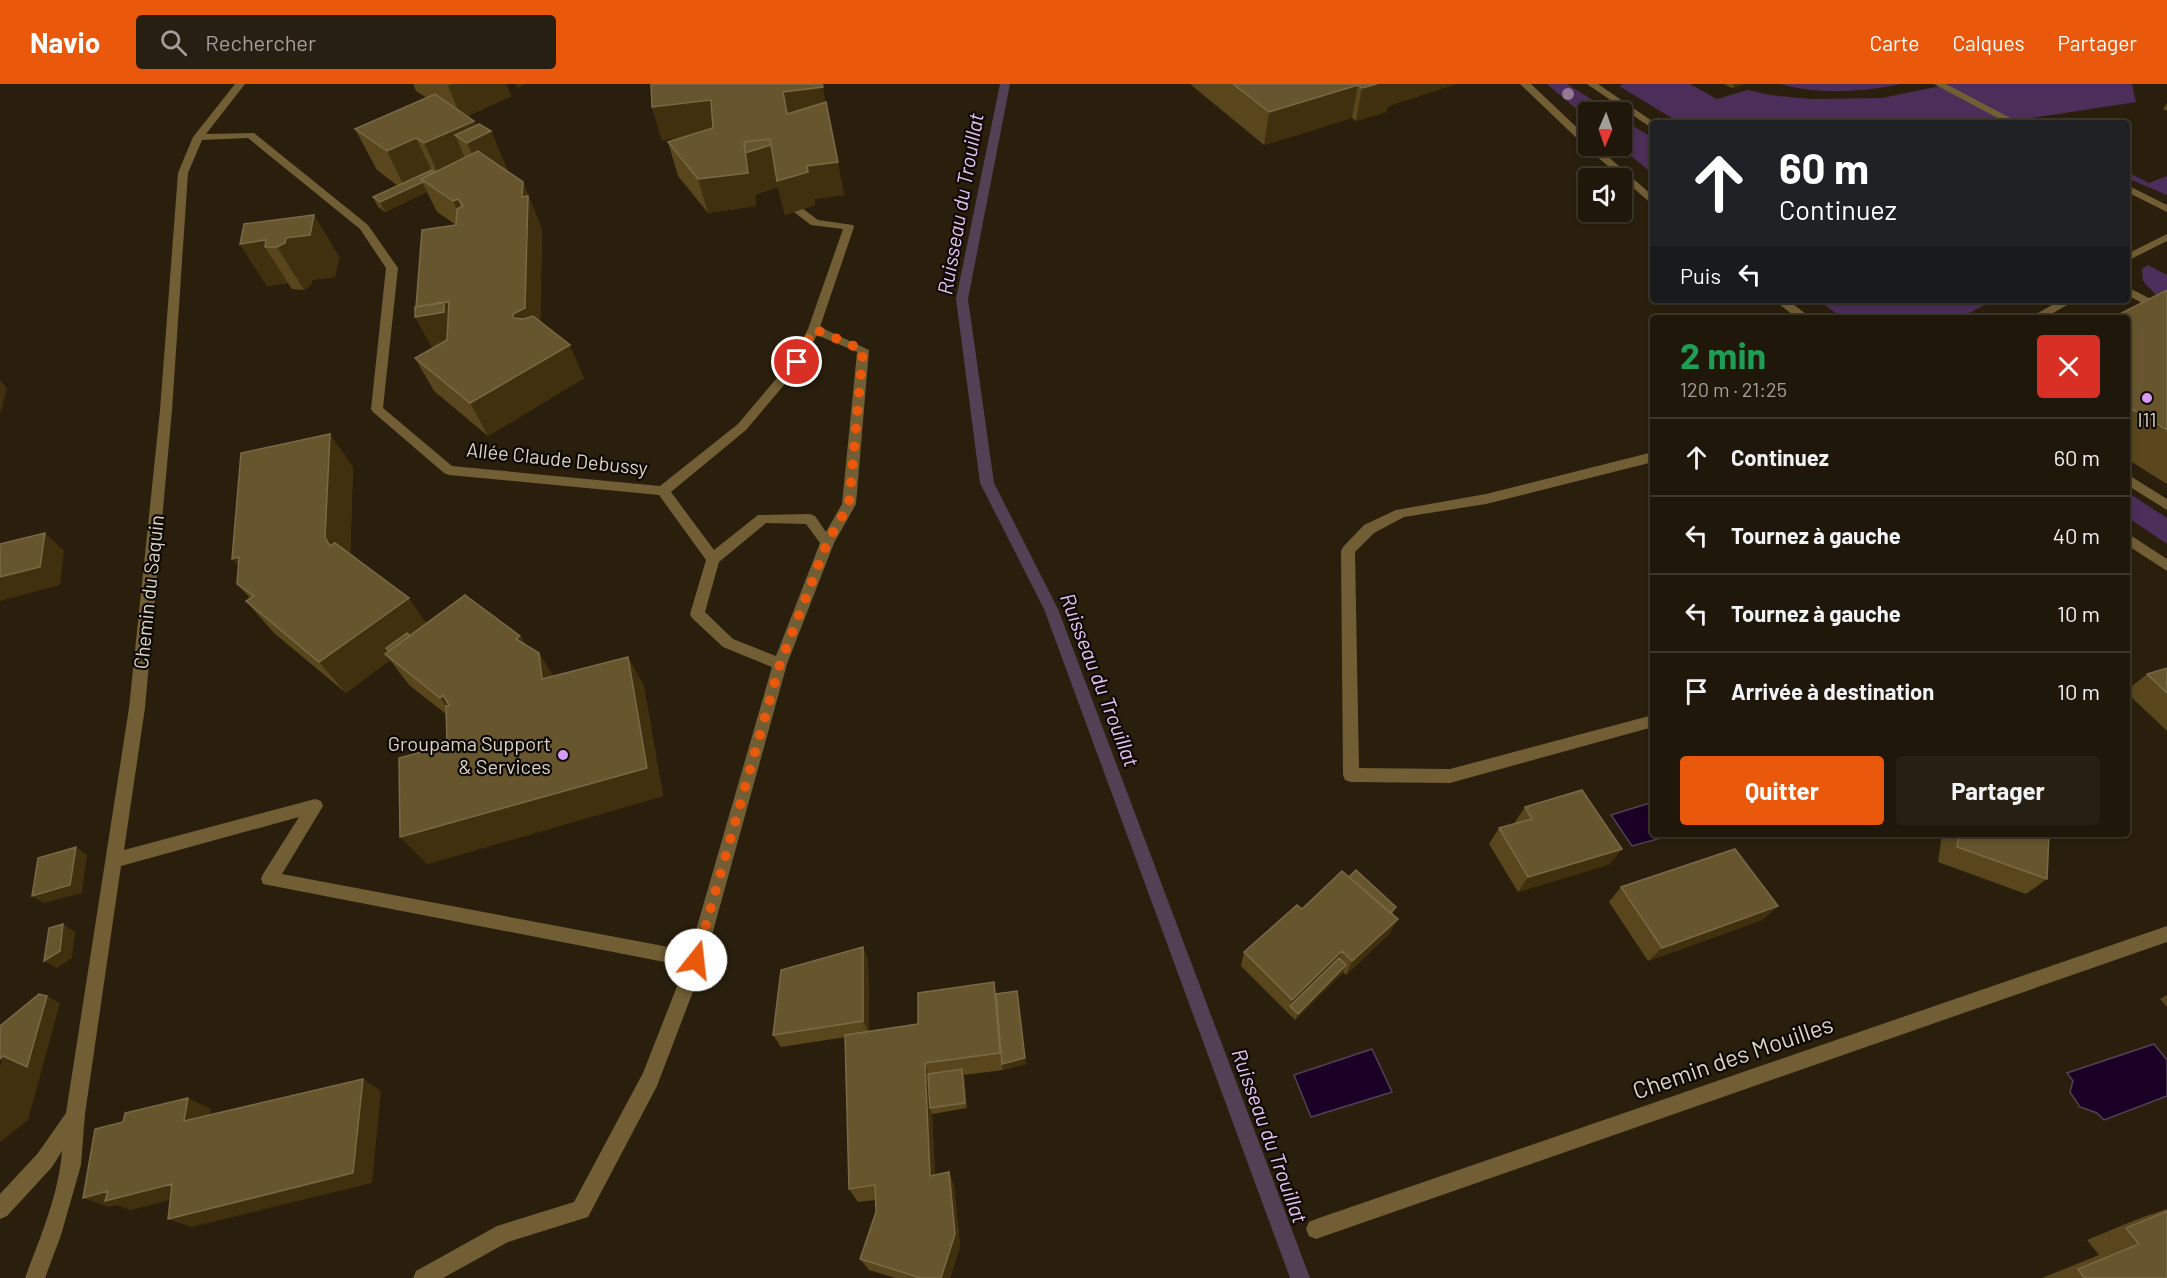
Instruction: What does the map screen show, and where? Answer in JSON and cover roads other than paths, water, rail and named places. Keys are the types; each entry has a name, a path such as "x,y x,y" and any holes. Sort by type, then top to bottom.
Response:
{"street":[{"name":"Chemin du Saquin","path":"35,1278 51,1234 71,1165 75,1114 116,860 137,708 166,410 183,172 198,136 240,84"},
{"path":"1525,84 1578,134"},
{"path":"1592,84 1650,124"},
{"path":"1939,84 2009,120"},
{"name":"Allée Claude Debussy","path":"198,136 250,135 364,227 392,268 377,409 449,470 663,491 713,559"},
{"path":"1602,156 1650,199"},
{"path":"2130,190 2167,209"},
{"path":"663,491 742,427 797,362 814,329 849,227 815,224 798,210"},
{"path":"2130,256 2167,237"},
{"path":"2130,292 2167,312"},
{"path":"1784,303 1801,315"},
{"path":"2041,315 2064,303"},
{"path":"423,1278 504,1233 581,1210 651,1079 696,960 780,664 827,543 849,504 863,350 814,329"},
{"path":"1650,458 1486,499 1401,513 1369,530 1348,551 1351,775 1450,776 1650,722"},
{"path":"2130,481 2167,504"},
{"path":"780,664 728,643 697,614 713,559 763,518 810,519 827,543"},
{"path":"2130,540 2167,566"},
{"path":"116,860 315,806 268,879 696,960"},
{"name":"Chemin des Mouilles","path":"1316,1229 2167,934"},
{"name":"Chemin du Saquin","path":"0,1209 45,1160 75,1114"}],"waterway":[{"name":"Ruisseau du Trouillat","path":"1005,84 962,299 987,483 1051,609 1300,1278"}],"place":[{"name":"I11","path":"2147,398"},
{"name":"Groupama Support & Services","path":"563,755"}]}
